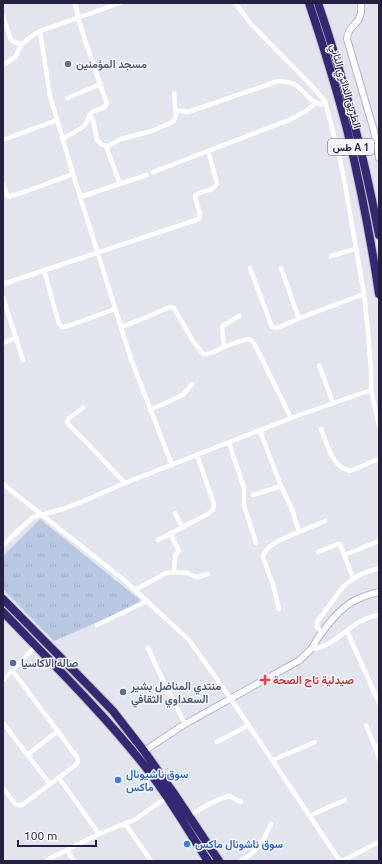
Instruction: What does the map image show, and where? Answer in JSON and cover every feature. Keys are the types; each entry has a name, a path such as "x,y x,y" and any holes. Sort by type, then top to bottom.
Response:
{"highway":[{"name":"الطريق الدائري الثاني","path":"309,3 335,84 352,152 365,213 379,294"},
{"name":"الطريق الدائري الثاني","path":"318,3 348,100 368,181 379,235"},
{"path":"3,599 113,711 173,792 218,861"},
{"path":"3,612 110,724 145,766 167,797 208,861"},
{"path":"73,685 81,678"}],"street":[{"path":"62,138 86,125 90,114 104,108 107,105 107,100 86,43 75,3"},
{"path":"3,65 15,57 22,44 40,32 120,3"},
{"path":"235,3 252,24 325,101 344,179 364,294 368,331 371,390 379,426"},
{"path":"361,3 360,16 350,29 347,39 376,130 379,158"},
{"path":"3,16 11,40 22,44"},
{"path":"40,32 49,91 97,253 131,359 172,465"},
{"path":"176,112 188,112 278,81 294,85 316,103 321,105 326,104"},
{"path":"67,98 101,84"},
{"path":"90,114 93,120 97,140 100,144 106,146 111,145 121,139 143,134 171,123 176,118 174,93"},
{"path":"153,172 295,118 316,103"},
{"path":"3,140 57,120"},
{"path":"106,146 120,184"},
{"path":"3,284 199,219 200,214 195,197 196,195 213,189 217,183 208,151"},
{"path":"3,198 28,191 73,174"},
{"path":"80,197 147,175"},
{"path":"3,184 8,197"},
{"path":"331,256 355,249"},
{"path":"250,268 272,327 277,328 364,294"},
{"path":"281,268 299,319"},
{"path":"44,270 59,324 62,327 115,309"},
{"path":"3,297 23,360"},
{"path":"121,327 173,307 202,354 205,355 248,339 252,341 292,418"},
{"path":"224,347 222,327 239,316"},
{"path":"3,343 16,338"},
{"path":"319,365 333,403"},
{"path":"150,410 184,395 192,384"},
{"path":"3,545 31,518 63,509 124,483 292,418 371,390"},
{"path":"83,408 69,418 67,422 68,424 124,483"},
{"path":"321,429 332,457 348,471 350,472 379,459"},
{"path":"260,431 281,486 292,509 299,532"},
{"path":"229,443 244,488 244,505 256,543"},
{"path":"158,540 208,514 214,508 214,504 197,455"},
{"path":"3,484 124,580 189,640 249,725 341,861 379,842"},
{"path":"253,495 281,486"},
{"path":"174,513 182,527"},
{"path":"279,609 273,585 263,557 264,553 273,544 325,521"},
{"path":"170,534 179,551 175,556 174,572"},
{"path":"344,555 379,541"},
{"path":"318,552 339,544 341,545 353,578"},
{"path":"322,632 317,627 317,622 343,587 353,578 379,568"},
{"path":"135,590 166,573 188,573 198,577 208,574"},
{"path":"144,751 185,724 300,660 312,649 322,632 339,613 352,602 368,594 379,592"},
{"path":"97,625 147,601"},
{"path":"312,649 327,645 364,619 379,616"},
{"path":"347,631 379,703"},
{"path":"3,680 36,646"},
{"path":"148,648 185,724"},
{"path":"3,788 16,805 24,804 77,764 78,761 77,757 12,670"},
{"path":"3,723 50,784"},
{"path":"366,724 377,746 379,759"},
{"path":"217,742 249,725"},
{"path":"27,755 58,731"},
{"path":"273,760 315,742"},
{"path":"59,778 99,834"},
{"path":"189,816 221,798 229,796 241,802"},
{"path":"47,860 99,834 136,819 167,797"},
{"path":"310,816 333,804 345,800"},
{"path":"125,823 151,861"},
{"path":"241,861 254,852 260,845 271,824"},
{"path":"66,850 74,861"}],"green space":[{"path":"40,519 140,600 139,604 54,641 3,589 3,556"}],"place":[{"name":"مسجد المؤمنين","path":"68,64"},
{"name":"صالة الاكاسيا","path":"13,663"},
{"name":"صيدلية تاج الصحة","path":"265,680"},
{"name":"منتدي المناضل بشير السعداوي الثقافي","path":"123,692"},
{"name":"سوق ناشيونال ماكس","path":"118,780"},
{"name":"سوق ناشونال ماكس","path":"187,844"}]}
